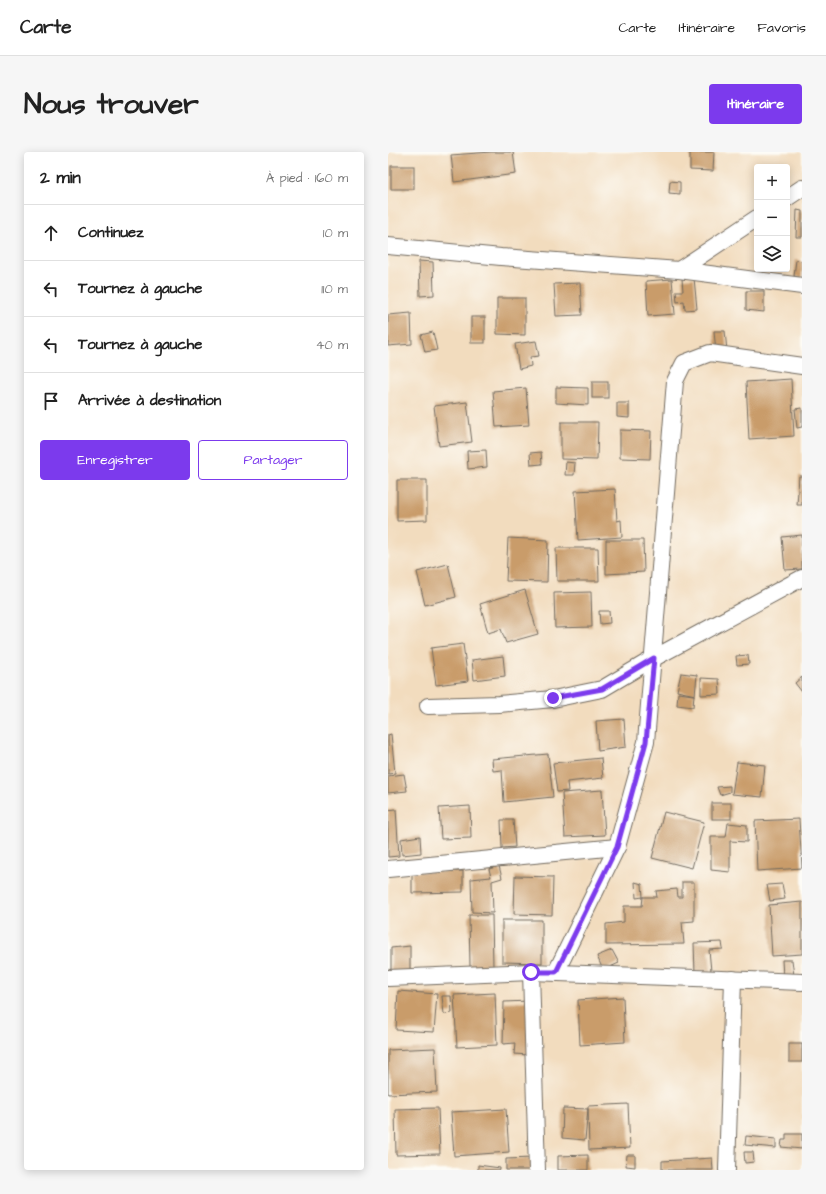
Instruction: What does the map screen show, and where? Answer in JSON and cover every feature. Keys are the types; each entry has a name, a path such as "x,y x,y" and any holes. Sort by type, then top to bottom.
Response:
{"street":[{"path":"790,196 802,188"},
{"path":"679,270 754,220"},
{"path":"388,246 501,257 679,270 802,286"},
{"path":"556,972 617,847 646,742 654,658 675,381 684,363 710,353 802,366"},
{"path":"428,706 499,704 553,698 602,689 654,658 802,578"},
{"path":"388,869 617,847"},
{"path":"531,972 536,1170"},
{"path":"388,978 556,972 802,982"},
{"path":"727,1170 733,979"}],"building":[{"path":"513,152 516,174 454,182 451,155"},
{"path":"690,152 714,152 713,171 690,170"},
{"path":"391,166 414,166 414,189 391,189"},
{"path":"670,181 680,182 680,194 669,193"},
{"path":"797,210 802,211 802,237 796,237"},
{"path":"796,260 802,261 802,278 794,276"},
{"path":"419,261 433,262 434,295 420,296"},
{"path":"694,278 697,309 685,310 684,301 677,302 676,291 683,291 682,279"},
{"path":"672,279 675,314 648,316 646,281"},
{"path":"580,283 582,315 556,316 554,284"},
{"path":"746,291 764,291 764,312 746,310"},
{"path":"497,298 525,298 525,335 497,334"},
{"path":"411,313 412,344 388,346 388,315"},
{"path":"471,317 485,317 485,343 471,343"},
{"path":"714,331 725,331 727,351 716,352"},
{"path":"433,332 437,350 425,352 421,335"},
{"path":"536,341 539,356 530,357 531,366 519,369 515,344"},
{"path":"791,379 794,436 749,439 746,382"},
{"path":"592,382 608,382 608,398 592,398"},
{"path":"556,387 588,388 588,405 556,403"},
{"path":"526,388 529,425 496,427 493,391"},
{"path":"467,402 472,442 439,446 434,406"},
{"path":"617,403 629,403 629,418 617,417"},
{"path":"802,408 802,427 797,428 795,409"},
{"path":"561,422 598,422 597,460 561,459"},
{"path":"620,430 651,431 650,459 620,458"},
{"path":"486,450 487,467 468,469 467,451"},
{"path":"541,452 542,464 531,465 530,453"},
{"path":"566,462 575,463 574,475 565,475"},
{"path":"799,476 802,476 802,505 797,505"},
{"path":"397,480 427,480 427,520 397,521"},
{"path":"615,489 617,521 621,520 622,537 578,540 575,491"},
{"path":"802,535 802,569 785,570 782,537"},
{"path":"508,538 548,540 547,582 506,581"},
{"path":"606,540 643,540 644,572 606,574"},
{"path":"556,548 598,548 599,581 557,581"},
{"path":"448,564 456,597 425,605 417,572"},
{"path":"525,590 538,634 506,643 501,629 488,633 480,604"},
{"path":"591,592 592,627 555,628 554,593"},
{"path":"599,611 609,611 610,623 600,624"},
{"path":"463,644 468,681 436,685 431,648"},
{"path":"748,655 749,664 737,665 736,656"},
{"path":"503,656 505,676 474,680 472,660"},
{"path":"681,673 697,675 695,695 677,691"},
{"path":"802,677 802,692 795,683"},
{"path":"701,678 719,679 720,694 701,695"},
{"path":"678,693 694,695 693,707 677,705"},
{"path":"624,719 626,747 598,751 596,721"},
{"path":"391,734 395,773 388,774 388,735"},
{"path":"548,754 553,797 504,802 502,770 493,771 492,759"},
{"path":"601,758 603,778 567,782 568,791 557,792 553,763"},
{"path":"737,762 765,765 762,797 732,794"},
{"path":"404,774 407,791 388,793 388,776"},
{"path":"730,786 730,792 720,795 717,787"},
{"path":"602,790 605,835 565,837 562,793"},
{"path":"712,803 731,803 731,819 712,819"},
{"path":"470,806 471,838 441,839 439,808"},
{"path":"396,809 399,856 388,857 388,810"},
{"path":"664,812 704,822 692,868 652,858"},
{"path":"799,819 802,868 757,871 755,821"},
{"path":"501,820 513,820 515,847 502,848"},
{"path":"728,823 747,825 747,842 730,841 730,872 711,870 711,837 726,837"},
{"path":"420,836 421,853 402,855 401,839"},
{"path":"499,866 502,878 492,881 493,913 472,912 471,879 491,877 489,869"},
{"path":"463,871 463,892 412,893 412,872"},
{"path":"515,876 553,877 552,915 514,914"},
{"path":"635,882 642,884 643,897 636,898"},
{"path":"682,882 694,882 694,921 682,922 684,944 606,945 606,924 624,922 624,906 642,906 643,897 657,897 656,891 677,889 678,897 682,897"},
{"path":"782,884 785,899 770,901 767,885"},
{"path":"802,902 802,954 772,956 769,905"},
{"path":"469,915 492,915 493,967 470,967"},
{"path":"502,920 542,920 542,963 502,962"},
{"path":"722,942 723,949 709,950 711,971 695,973 694,943"},
{"path":"410,946 410,973 391,973 391,948"},
{"path":"612,950 619,963 603,970 597,956"},
{"path":"782,960 792,960 794,976 783,977"},
{"path":"398,991 437,994 434,1032 396,1030"},
{"path":"495,993 497,1045 457,1047 454,995"},
{"path":"442,996 451,996 452,1013 444,1014"},
{"path":"623,997 625,1042 580,1045 578,1000"},
{"path":"529,1001 528,1055 514,1054 515,1043 503,1044 504,1002"},
{"path":"789,1044 802,1044 802,1062 789,1062"},
{"path":"435,1048 437,1092 388,1094 388,1050"},
{"path":"628,1104 630,1148 589,1150 588,1106"},
{"path":"438,1108 440,1154 396,1155 395,1109"},
{"path":"563,1108 588,1109 585,1140 562,1138"},
{"path":"506,1109 509,1152 454,1156 451,1112"},
{"path":"786,1134 802,1134 802,1149 781,1147 782,1140 786,1140"},
{"path":"746,1136 776,1139 776,1148 745,1145"},
{"path":"744,1152 753,1152 754,1162 745,1163"},
{"path":"588,1155 588,1170 558,1170 558,1156"},
{"path":"627,1155 635,1155 635,1167 626,1166"},
{"path":"532,1158 532,1170 506,1170 506,1159"},
{"path":"712,1158 713,1170 662,1170 662,1161"},
{"path":"478,1165 500,1168 500,1170 478,1170"}],"route":[{"path":"531,972 556,972 617,847 646,742 654,658 602,689 553,698"}]}
